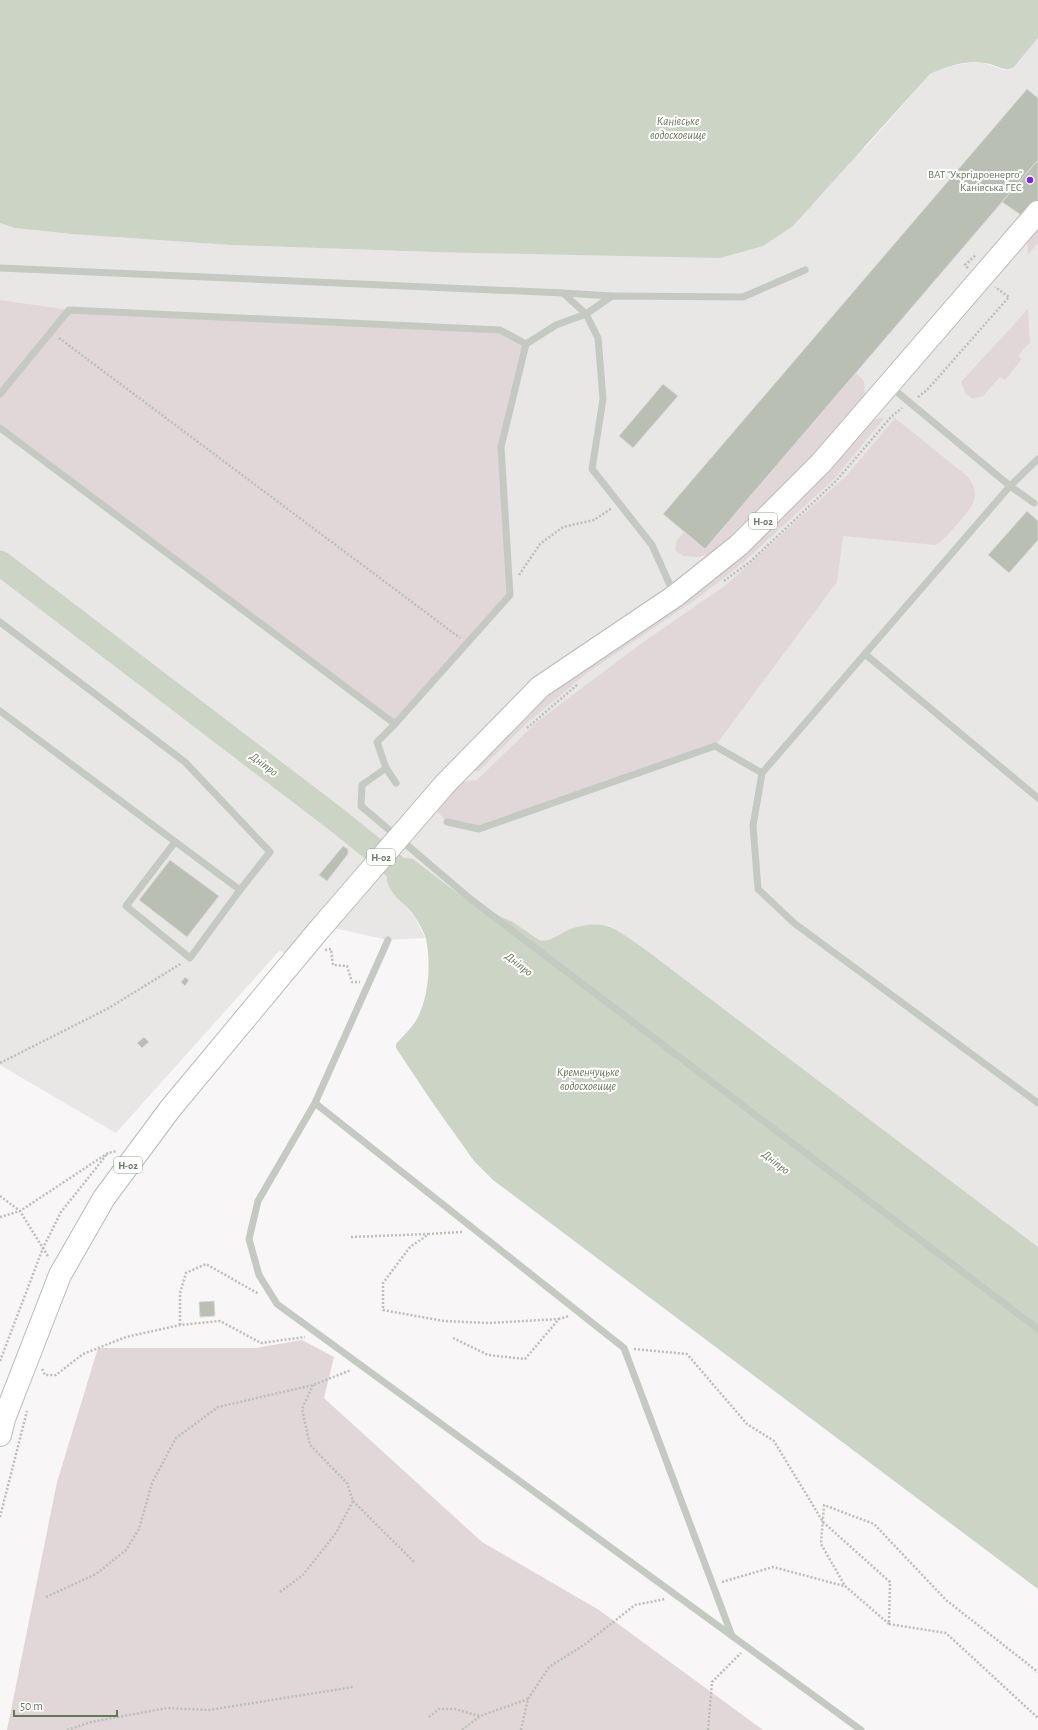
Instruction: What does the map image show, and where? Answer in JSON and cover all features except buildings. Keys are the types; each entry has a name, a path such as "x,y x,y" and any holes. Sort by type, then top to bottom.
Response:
{"main road":[{"name":"Н-02","path":"0,1435 4,1419 60,1275 104,1198 170,1109 320,941 445,784 540,687 675,596 739,545 821,463 1038,212"}],"lane":[{"path":"0,268 612,296 743,297 805,270"},
{"path":"563,293 586,314 598,338 603,399 592,469 652,545 675,596"},
{"path":"396,783 386,768 377,742 395,724 510,595 501,447 526,344 556,324 586,314 612,296"},
{"path":"0,394 70,310 500,330 526,344"},
{"path":"889,385 1010,486 1034,503"},
{"path":"0,428 395,724"},
{"path":"1038,459 1010,486 762,773 753,826 758,889 794,923 1038,1103"},
{"path":"0,622 186,762 270,852 190,958 126,906 175,842"},
{"path":"865,654 1038,798"},
{"path":"0,711 240,890"},
{"path":"447,822 479,829 714,746 762,773"},
{"path":"386,768 362,784 361,806 468,897 1038,1329"},
{"path":"388,940 368,981 315,1103 258,1201 249,1239 259,1275 277,1304 861,1730"},
{"path":"315,1103 624,1348 732,1636"}],"path":[{"path":"51,332 467,643"},
{"path":"510,595 520,574 540,544 563,527 594,520 619,504"},
{"path":"320,941 331,949 333,965 347,966 352,982 368,981"},
{"path":"0,1063 107,1009 190,958"},
{"path":"0,1217 20,1211 108,1153 142,1146"},
{"path":"0,1361 43,1248 61,1212 108,1153"},
{"path":"0,1196 20,1211 60,1275"},
{"path":"351,1237 477,1232"},
{"path":"429,1234 410,1247 383,1284 383,1310 444,1321 489,1323 559,1319 581,1313"},
{"path":"180,1325 180,1293 186,1273 206,1264 277,1304"},
{"path":"453,1338 488,1355 525,1359 559,1319"},
{"path":"39,1374 41,1366 45,1375 56,1375 83,1354 126,1337 180,1325 220,1322 239,1330 261,1343 318,1334"},
{"path":"624,1348 686,1354 747,1424 774,1441 823,1522 890,1582 889,1624"},
{"path":"46,1597 96,1574 126,1550 139,1529 152,1483 176,1438 218,1407 313,1385 361,1366"},
{"path":"313,1385 302,1409 310,1445 347,1483 353,1501 414,1562"},
{"path":"0,1518 28,1410"},
{"path":"280,1592 303,1575 336,1533 353,1501"},
{"path":"1038,1672 946,1600 874,1524 824,1505 821,1544 845,1586 889,1624 946,1633 1038,1718"},
{"path":"712,1585 773,1567 845,1586"},
{"path":"521,1730 528,1699 549,1667 584,1645 635,1605 677,1596"},
{"path":"708,1730 712,1682 747,1647"},
{"path":"67,1730 91,1722 167,1708 209,1710 353,1687"},
{"path":"462,1730 480,1716 528,1699"},
{"path":"429,1717 439,1709 455,1709 480,1716"}],"shaded area":[{"path":"1038,38 1038,1247 642,947 609,926 597,924 570,929 548,940 539,940 513,922 469,902 413,859 387,882 391,890 414,916 425,938 388,940 338,929 318,931 294,961 280,950 116,1133 0,1065 0,223 16,228 71,234 230,245 432,252 865,148 930,74 944,67 968,63 984,63 1004,70 1014,67"},
{"path":"1038,222 1038,243 1028,255 1027,236"},
{"path":"0,300 69,310 500,330 526,344 501,447 510,595 395,724 0,428"},
{"path":"1028,309 1030,342 1018,356 1022,359 1005,380 1000,377 983,396 973,399 966,394 961,382"},
{"path":"856,373 864,381 865,395 816,453 714,553 698,557 683,556 675,550 677,540 684,532 705,549"},
{"path":"885,417 835,478 745,561 701,596 587,673 527,723 479,771 472,771 507,731 585,665 778,521 830,470 873,420"},
{"path":"895,418 967,476 972,483 975,495 974,501 968,512 936,545 843,536 837,582 715,746 479,829 447,822 437,811 462,782 477,780 538,721 642,643 726,585 847,475"},
{"path":"302,1340 334,1357 324,1398 482,1542 599,1610 763,1730 7,1730 57,1482 98,1348 255,1348"}],"water":[{"name":"Канівське водосховище","path":"0,0 1038,0 1038,38 1014,67 1010,69 1003,69 985,63 971,62 949,66 930,74 793,226 763,246 720,258 432,252 230,245 71,234 15,228 0,223"},
{"name":"Кременчуцьке водосховище","path":"406,858 413,859 469,902 513,922 539,940 547,940 570,929 588,925 607,926 620,932 642,947 1038,1247 1038,1589 493,1180 474,1161 396,1048 396,1044 408,1031 418,1017 422,1008 427,989 429,968 428,948 423,931 412,913 395,896 387,881 389,869 395,863"}],"waterway":[{"name":"Дніпро","path":"0,563 337,820 420,887"}],"place":[{"name":"ВАТ \"Укргідроенерго\" Канівська ГЕС","path":"1030,180"}]}
